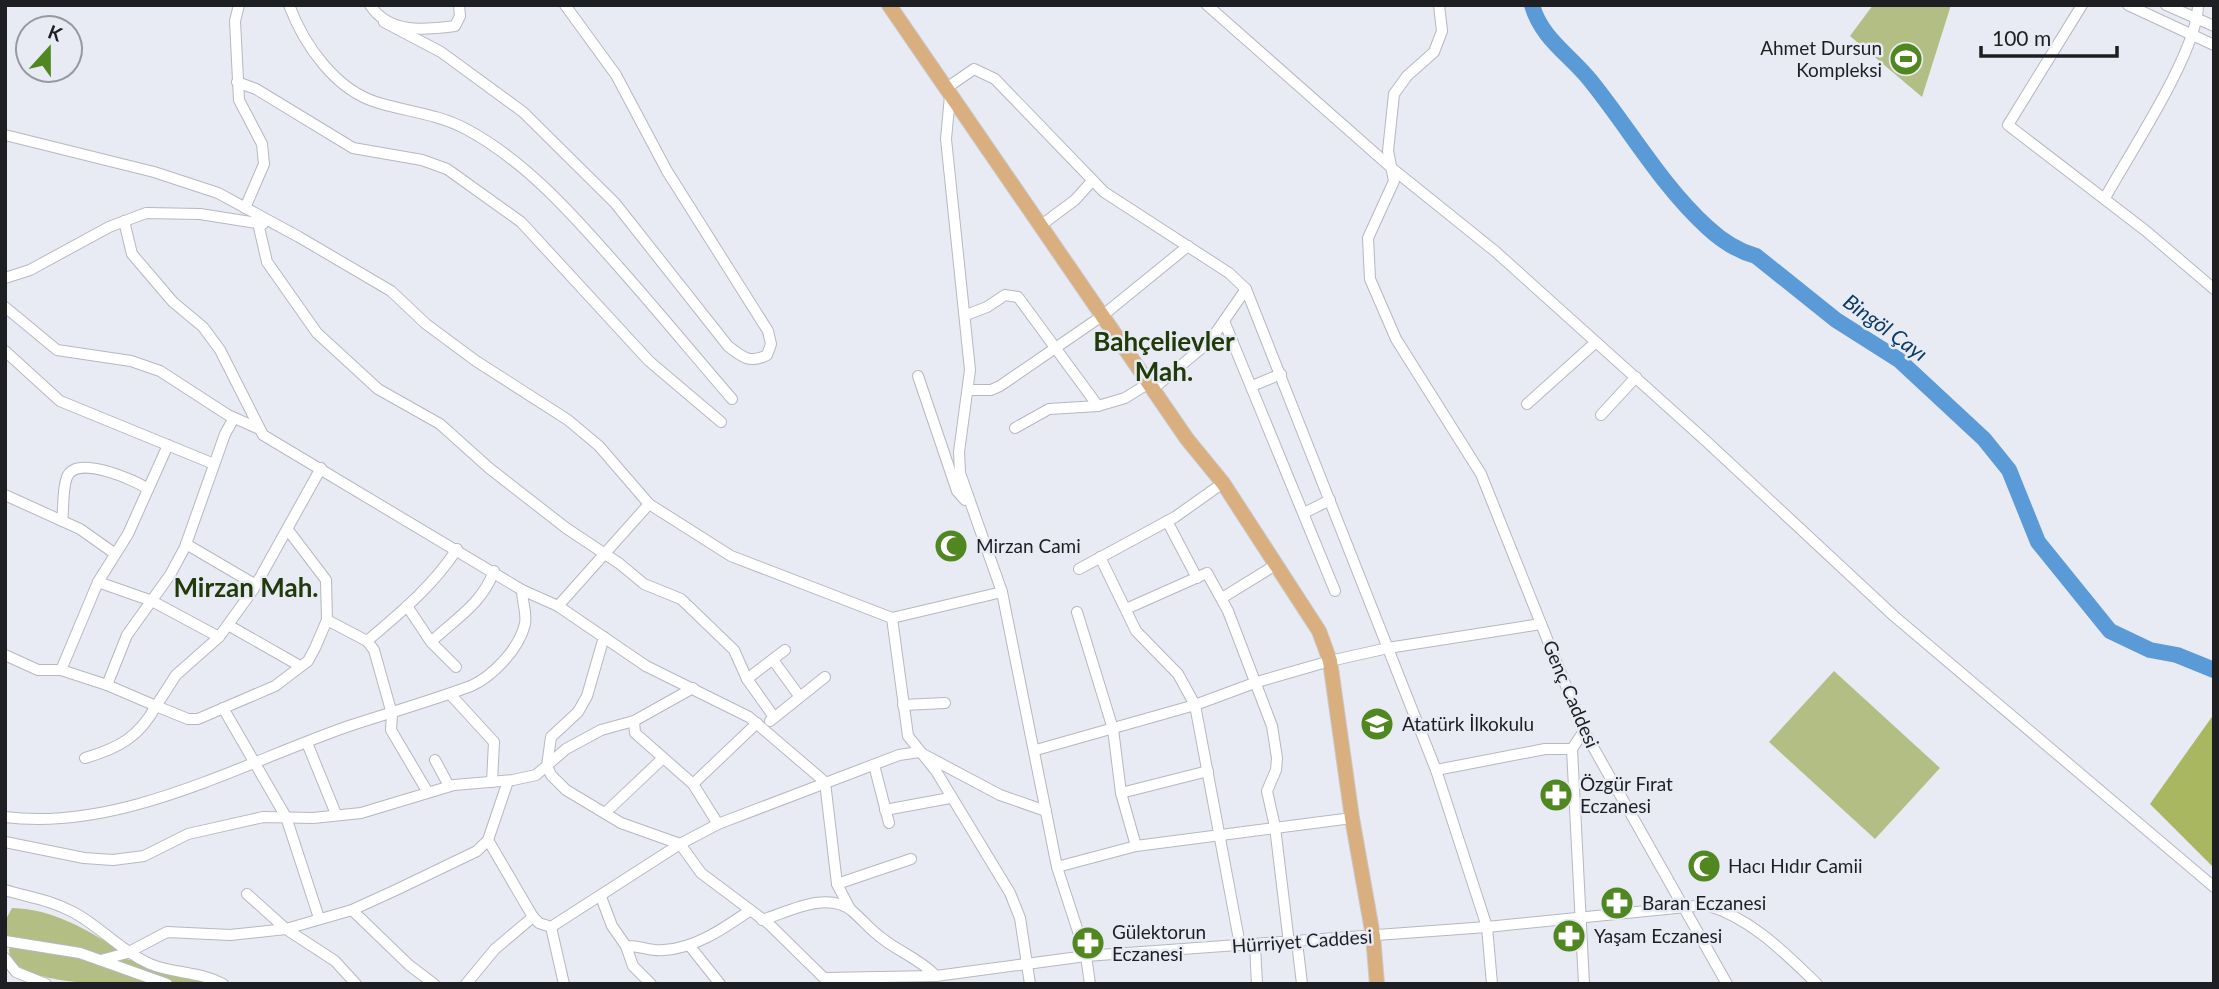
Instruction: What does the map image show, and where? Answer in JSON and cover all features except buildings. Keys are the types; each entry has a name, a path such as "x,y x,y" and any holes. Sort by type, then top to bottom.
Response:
{"main road":[{"path":"889,5 1102,316 1223,484 1319,631 1330,661 1352,818 1373,936 1377,984"}],"street":[{"path":"239,5 235,20 237,82 246,118 262,144 264,164 245,208"},
{"path":"289,5 307,43 334,75 358,93 378,103 445,119 467,129 503,152 544,187 588,232 732,399"},
{"path":"370,5 384,22 441,52 523,111 615,203 728,346 744,359 757,360 767,355 771,344 768,331 667,171 616,75 565,5"},
{"path":"384,22 406,28 455,26 460,16 459,5"},
{"path":"1207,5 1394,170 1496,252 1636,377 1894,617 2214,887"},
{"path":"1394,170 1388,151 1394,94 1407,76 1434,52 1442,31 1440,5"},
{"path":"2082,5 2008,125 2105,198 2214,289"},
{"path":"2128,5 2214,45"},
{"path":"2166,5 2214,26"},
{"path":"2105,198 2192,36 2198,19 2198,5"},
{"path":"1090,984 1086,956 1057,867 1036,750 1002,592 970,508 959,461 969,390 965,315 946,139 947,92 966,71 974,69 995,79 1092,181 1149,224 1229,273 1246,289 1436,770 1487,927 1492,984"},
{"path":"237,82 256,89 353,148 422,160 447,169 521,222 649,362 721,422"},
{"path":"5,135 154,172 218,193 281,227 391,291 426,324 476,361 568,420 599,446 649,504 731,556 892,618 1002,592"},
{"name":"Genç Caddesi","path":"1394,170 1389,197 1368,238 1370,279 1396,339 1481,474 1584,731 1727,984"},
{"path":"1040,226 1069,205 1092,181"},
{"path":"5,278 30,270 124,221 146,213 174,212 281,227"},
{"path":"124,221 132,254 173,302 203,327 220,350 257,428 263,435 522,590 558,606 646,666 760,725 825,782 837,884 849,909 883,940 921,961 936,976"},
{"path":"258,223 267,262 317,333 385,394 440,424 489,468 644,584 681,599 734,650 747,679 774,717"},
{"path":"969,390 991,390 1102,316 1188,246"},
{"path":"1015,428 1049,409 1098,405 1125,398 1151,386 1195,357 1246,289"},
{"path":"965,315 987,307 1005,295 1015,295 1098,405"},
{"path":"7,313 57,350 131,361 160,371 234,418 257,428"},
{"path":"1224,321 1335,591"},
{"path":"1527,404 1596,342"},
{"path":"5,351 60,401 214,464"},
{"path":"1252,386 1281,374"},
{"path":"918,376 957,491 970,508"},
{"path":"1601,415 1636,377"},
{"path":"107,685 127,635 170,575 186,544 214,464 234,418"},
{"path":"61,670 98,582 128,534 168,445"},
{"path":"85,758 126,743 138,734 176,675 219,637 256,585 321,468"},
{"path":"62,521 67,477 74,471 99,469 116,472 148,489"},
{"path":"1079,569 1167,521 1223,484"},
{"path":"5,495 99,540 114,553"},
{"path":"1304,513 1330,500"},
{"path":"558,606 649,504"},
{"path":"1167,521 1197,578"},
{"path":"5,654 38,670 61,670 107,685 181,717 198,719 275,686 300,666 316,648 327,620 326,580 288,530"},
{"path":"186,544 256,585"},
{"path":"366,641 442,572 457,549"},
{"path":"1100,557 1144,643 1178,674 1195,705 1240,945"},
{"path":"1222,598 1277,564"},
{"path":"430,642 476,604 488,587 494,571"},
{"path":"1126,609 1208,573 1222,598 1257,682 1276,747 1276,770 1267,791 1302,984"},
{"path":"98,582 152,601 219,637"},
{"path":"5,817 43,820 96,814 256,762 450,694 485,679 506,656 525,623 522,590"},
{"path":"407,606 430,642 456,667"},
{"path":"1077,612 1112,729 1121,793 1136,846"},
{"path":"892,618 908,736 936,771 950,798 1010,892 1020,918 1030,984"},
{"path":"327,620 366,641 382,672 392,714 391,730 427,791"},
{"path":"1036,750 1195,705 1257,682 1330,661 1388,648 1541,624"},
{"path":"228,625 300,666"},
{"path":"604,637 587,696 578,712 551,737 547,766 551,775 566,790 621,823 680,845"},
{"path":"747,679 785,650"},
{"path":"773,660 800,697"},
{"path":"693,783 760,725 825,677"},
{"path":"5,842 84,858 113,860 144,856 188,834 263,817 380,810 427,791 449,786 536,775 566,749 601,730 634,721 693,688"},
{"path":"450,694 494,742 492,782"},
{"path":"902,705 945,703"},
{"path":"223,708 286,817 319,918"},
{"path":"634,721 635,733 693,783 718,824"},
{"path":"1584,731 1572,748 1584,984"},
{"path":"307,743 336,814"},
{"path":"1436,770 1545,749 1572,748"},
{"path":"488,840 533,917 539,923 551,927 718,824 825,782 919,751 1000,795 1046,811"},
{"path":"606,813 662,759"},
{"path":"435,760 449,786"},
{"path":"874,765 889,823"},
{"path":"1121,793 1208,771"},
{"path":"101,960 127,953 167,932 230,934 286,929 352,910 464,859 488,840 508,780"},
{"path":"886,810 950,798"},
{"path":"1057,867 1136,846 1219,833 1352,818"},
{"name":"Hürriyet Caddesi","path":"680,845 701,873 762,920 824,978 871,981 936,976 1086,956 1293,943 1706,905 1740,919 1763,934 1817,984"},
{"path":"837,884 911,859"},
{"path":"5,890 42,899 72,911 104,932 127,953 162,968 192,972 223,984"},
{"path":"247,894 286,929 335,961 356,984"},
{"path":"601,897 612,926 626,946 632,965 651,984"},
{"path":"762,920 806,905 829,902 849,909"},
{"path":"352,910 409,965 434,984"},
{"path":"626,946 638,945 664,951 689,945 718,932 750,911"},
{"path":"466,984 495,949 533,917"},
{"path":"551,927 564,984"},
{"path":"5,941 57,949 101,960 167,984"},
{"path":"1255,944 1257,984"},
{"path":"689,945 720,984"},
{"path":"5,958 21,984"},
{"path":"16,972 46,984"}],"green space":[{"name":"Ahmet Dursun Kompleksi","path":"1873,5 1951,5 1922,97 1850,36"},
{"path":"1834,671 1940,768 1875,839 1769,742"},
{"path":"2214,714 2214,868 2150,804"},
{"path":"12,908 55,916 119,949 116,954 101,955 5,935 5,921"},
{"path":"14,946 77,956 157,984 72,982 48,978 28,971 14,962 9,949"},
{"path":"123,958 218,984 178,984 114,961"}],"waterway":[{"name":"Bingöl Çayı","path":"1532,5 1549,37 1590,80 1690,211 1718,236 1756,256 1836,320 1899,360 1984,439 2009,470 2038,542 2110,631 2150,650 2177,655 2214,670"}],"place":[{"name":"Ahmet Dursun Kompleksi","path":"1906,59"},
{"name":"Mirzan Cami","path":"951,546"},
{"name":"Atatürk İlkokulu","path":"1377,724"},
{"name":"Özgür Fırat Eczanesi","path":"1556,795"},
{"name":"Hacı Hıdır Camii","path":"1704,866"},
{"name":"Baran Eczanesi","path":"1617,903"},
{"name":"Yaşam Eczanesi","path":"1569,936"},
{"name":"Gülektorun Eczanesi","path":"1088,943"}],"district":[{"name":"Bahçelievler Mah.","path":"1164,357"},
{"name":"Mirzan Mah.","path":"246,588"}]}
